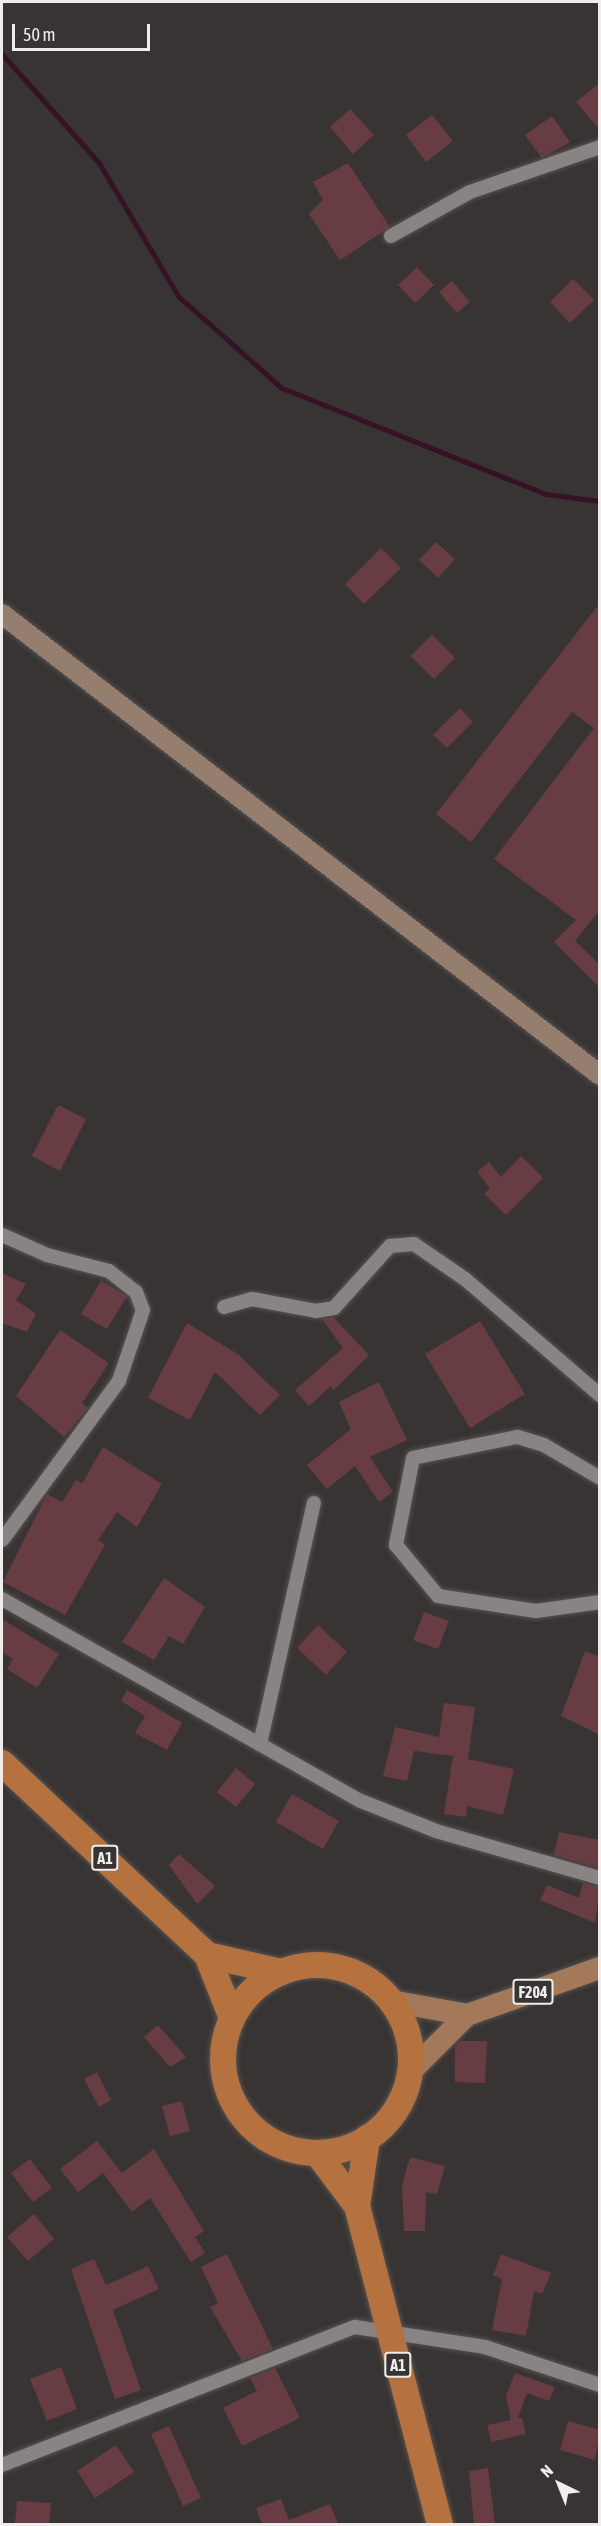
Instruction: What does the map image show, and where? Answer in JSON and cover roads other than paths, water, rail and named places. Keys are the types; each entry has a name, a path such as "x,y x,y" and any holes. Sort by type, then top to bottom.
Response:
{"highway":[{"name":"A1","path":"2,1762 207,1955 232,2018"},
{"path":"207,1955 282,1972 333,1966 365,1978 391,2001 406,2031 413,2069 392,2114 367,2138 317,2152 268,2139 237,2109 223,2069 232,2018 252,1990 282,1972"},
{"name":"A1","path":"357,2206 367,2138"},
{"name":"A1","path":"317,2152 357,2206 440,2524"}],"main road":[{"path":"2,614 600,1075"},
{"name":"F204","path":"413,2069 466,2015 600,1968"},
{"name":"F204","path":"391,2001 466,2015"}],"street":[{"path":"391,236 470,192 600,147"},
{"path":"2,1235 47,1255 109,1271 136,1292 143,1310 119,1381 2,1540"},
{"path":"224,1307 252,1299 316,1311 334,1308 390,1246 414,1244 465,1279 600,1395"},
{"path":"600,1478 544,1445 517,1437 413,1458 396,1545 438,1596 536,1611 600,1602"},
{"path":"260,1744 314,1503"},
{"path":"2,1599 361,1801 436,1831 600,1878"},
{"path":"2,2465 354,2326 388,2329 485,2347 600,2385"}],"waterway":[{"path":"2,54 99,163 179,297 282,388 546,494 600,501"}]}
